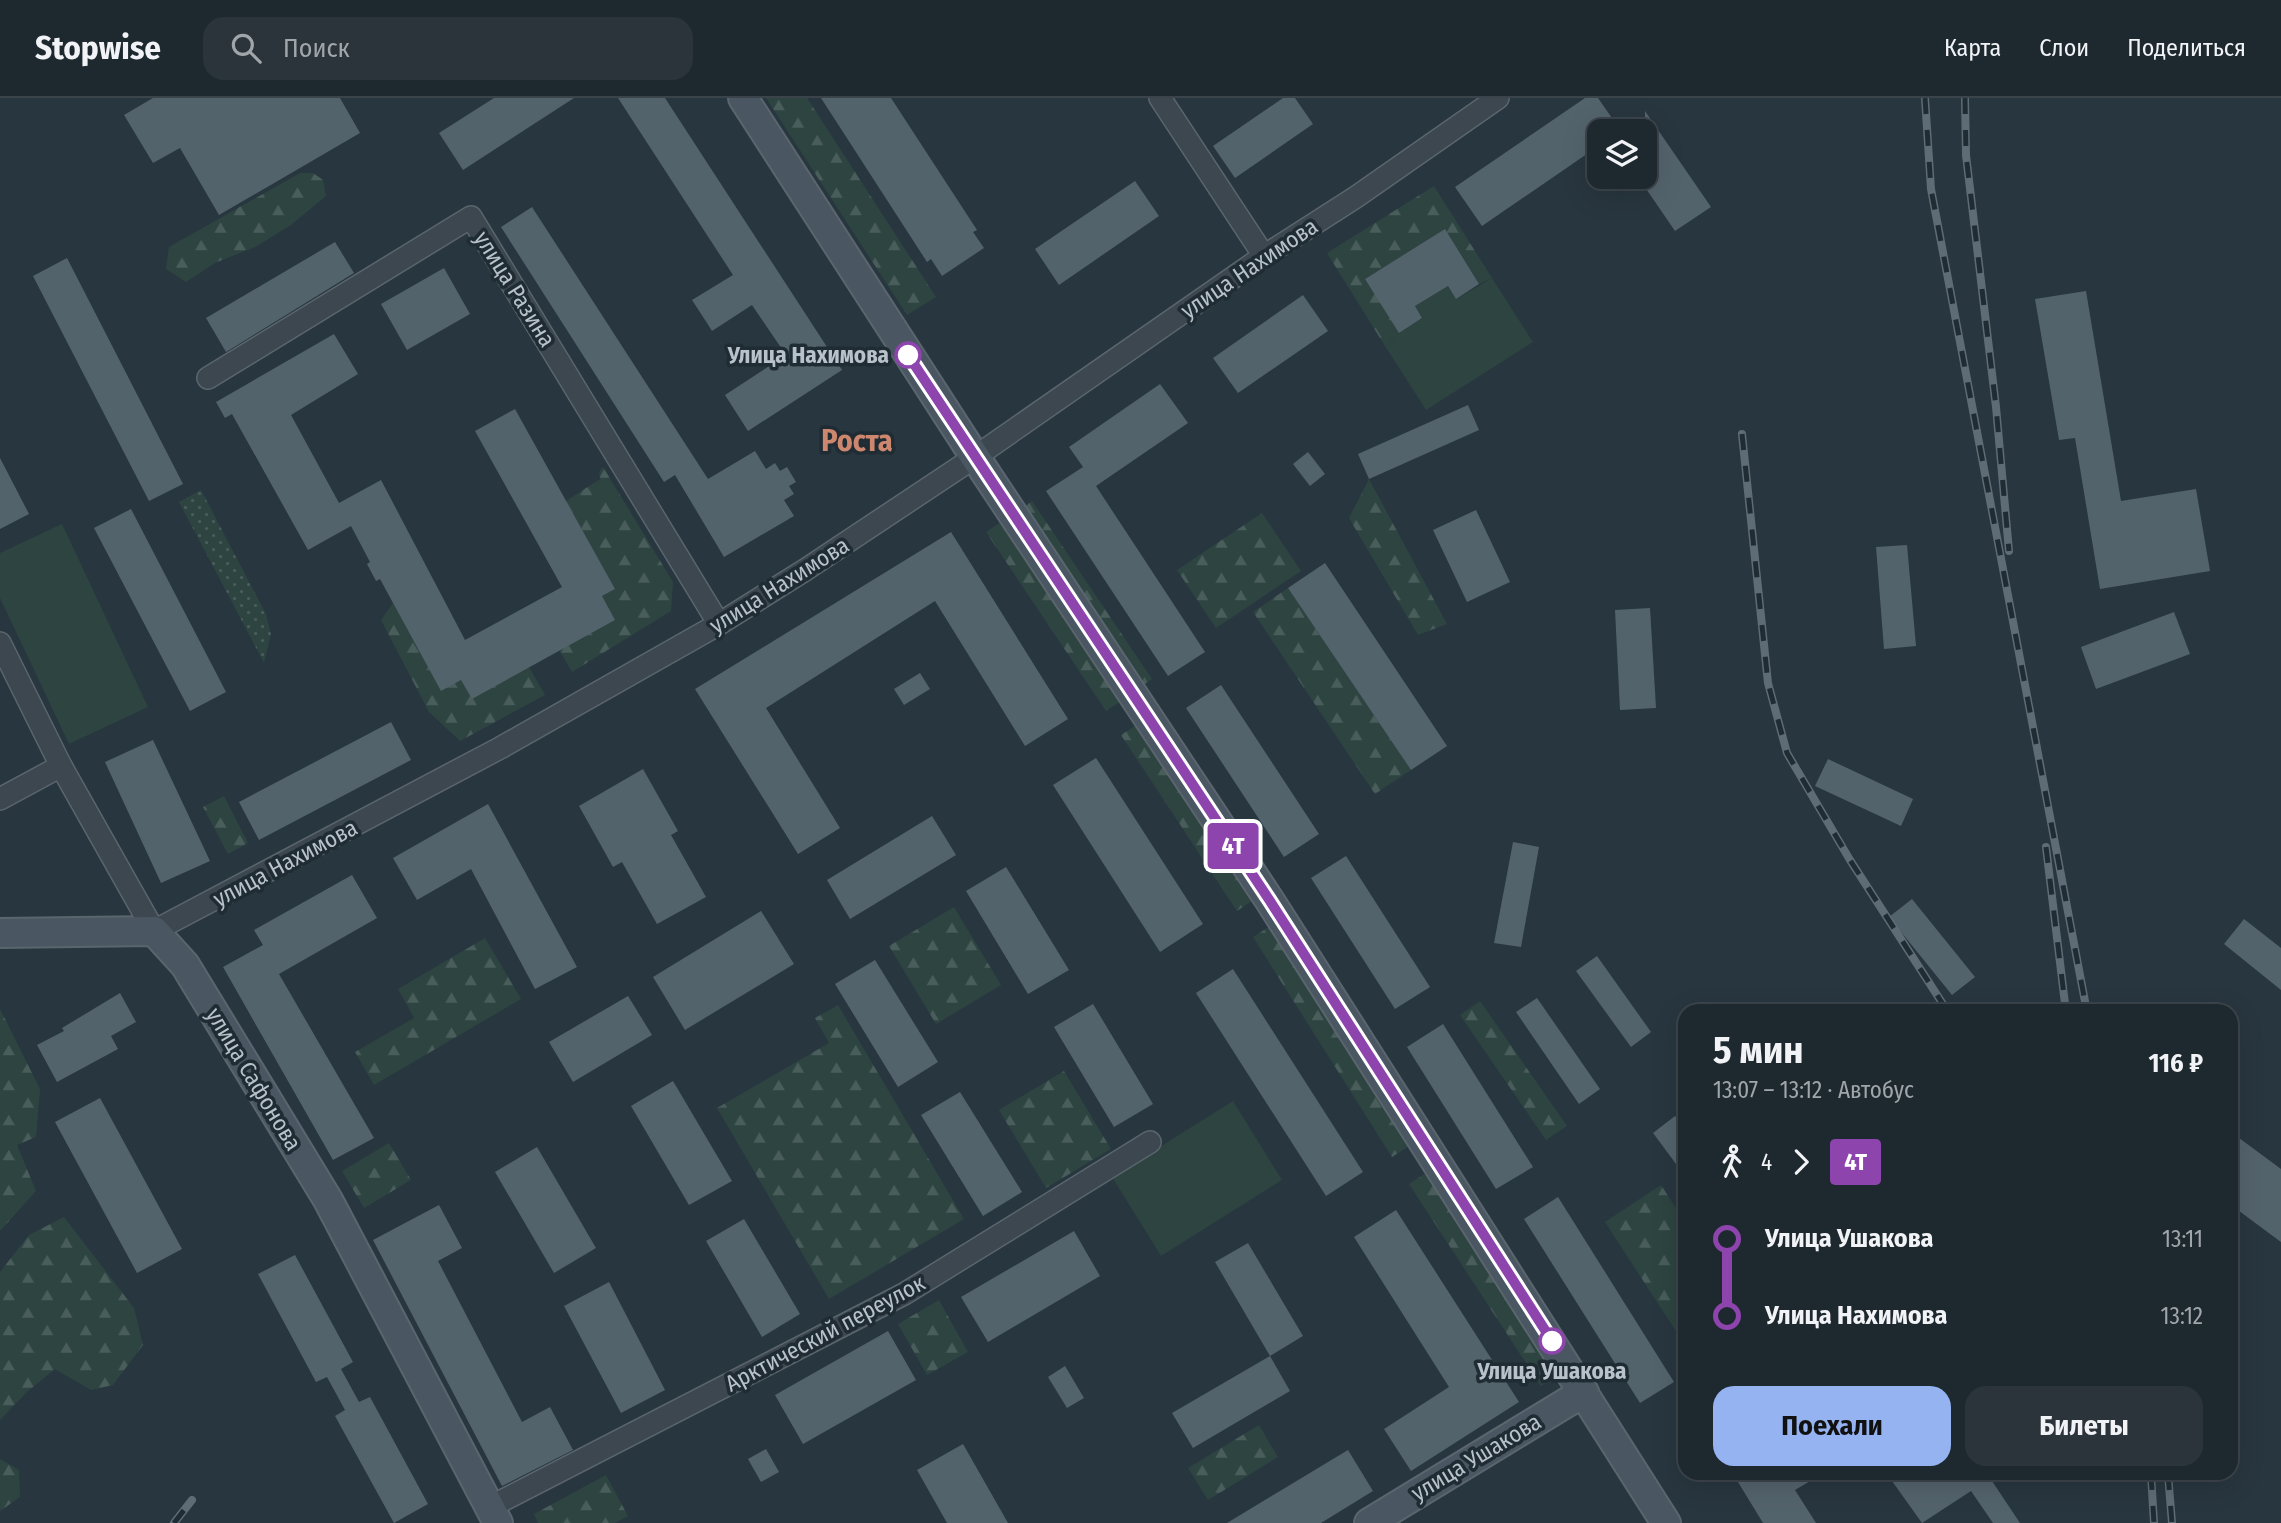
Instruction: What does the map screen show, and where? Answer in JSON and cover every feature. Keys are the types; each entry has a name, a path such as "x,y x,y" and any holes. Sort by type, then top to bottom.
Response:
{"street":[{"path":"743,98 975,457 1270,901 1666,1523"},
{"path":"1160,98 1264,256"},
{"name":"улица Нахимова","path":"0,933 154,931 500,748 719,624 805,570 975,457 1264,256 1356,197 1498,98"},
{"name":"улица Разина","path":"208,378 471,217 719,624"},
{"name":"улица Сафонова","path":"0,643 61,766 154,931 185,965 328,1200 494,1515"},
{"path":"0,799 61,766"},
{"name":"Арктический переулок","path":"494,1515 904,1294 1150,1142"},
{"name":"улица Ушакова","path":"1369,1523 1584,1392"}],"green space":[{"path":"766,98 807,98 936,297 907,315"},
{"path":"300,173 313,173 323,180 326,196 291,225 257,246 215,263 186,282 166,269 169,247"},
{"path":"1434,186 1492,278 1479,284 1445,230 1366,278 1399,333 1385,346 1327,253"},
{"path":"1492,278 1533,342 1426,410 1385,346 1422,318 1415,306 1448,286 1456,299"},
{"path":"603,467 673,582 671,611 572,672 559,650 602,596 615,589 566,501 600,479 599,472"},
{"path":"1369,479 1447,624 1418,635 1349,518"},
{"path":"201,490 266,614 271,634 264,663 179,502"},
{"path":"1032,501 1152,679 1138,689 1018,511"},
{"path":"1262,513 1301,571 1216,628 1177,570"},
{"path":"1007,518 1127,697 1106,711 986,532"},
{"path":"62,524 148,707 69,744 0,598 0,553"},
{"path":"1288,588 1411,770 1375,794 1253,612"},
{"path":"393,603 441,690 461,680 472,698 529,667 545,695 460,741 429,712 381,620"},
{"path":"1142,721 1258,897 1237,911 1121,735"},
{"path":"224,796 248,843 228,854 203,807"},
{"path":"954,907 1001,985 936,1024 889,946"},
{"path":"1275,923 1414,1143 1392,1157 1253,937"},
{"path":"485,938 521,999 374,1085 355,1052 414,1018 398,989"},
{"path":"1480,1001 1567,1126 1546,1140 1460,1015"},
{"path":"838,1005 964,1219 829,1299 717,1108 829,1043 815,1018"},
{"path":"0,1009 40,1089 36,1137 17,1145 36,1191 0,1231"},
{"path":"1064,1071 1111,1149 1046,1188 999,1110"},
{"path":"1233,1101 1282,1180 1161,1256 1112,1177"},
{"path":"389,1143 411,1180 364,1208 342,1171"},
{"path":"1430,1170 1562,1373 1541,1386 1409,1184"},
{"path":"1661,1185 1678,1211 1678,1334 1605,1222"},
{"path":"64,1217 134,1308 143,1345 113,1385 91,1390 55,1369 27,1392 0,1420 0,1272 29,1235"},
{"path":"939,1300 968,1352 927,1375 898,1324"},
{"path":"1259,1425 1278,1457 1208,1500 1188,1468"},
{"path":"0,1459 19,1470 20,1497 0,1511"},
{"path":"606,1475 628,1516 615,1523 538,1523 534,1514"}],"building":[{"path":"153,98 340,98 360,133 219,215 180,148 153,163 124,115"},
{"path":"494,98 574,98 463,170 439,133"},
{"path":"618,98 665,98 842,370 748,431 725,395 786,355 752,305 712,331 692,300 733,275"},
{"path":"821,98 891,98 977,230 973,232 984,248 942,276 931,259 927,262"},
{"path":"1283,98 1295,98 1313,124 1235,178 1213,146"},
{"path":"1585,98 1598,98 1613,119 1587,119 1587,154 1482,226 1455,187"},
{"path":"1657,128 1711,207 1675,231 1646,189 1657,189"},
{"path":"1135,181 1159,216 1059,285 1035,249"},
{"path":"532,207 708,479 755,451 766,469 775,463 780,471 787,467 796,482 789,486 794,494 784,500 794,516 724,557 675,475 664,482 501,227"},
{"path":"1445,229 1479,284 1456,299 1448,286 1415,306 1422,318 1399,333 1365,279"},
{"path":"335,242 354,273 226,352 206,318"},
{"path":"67,258 183,484 149,501 33,276"},
{"path":"444,268 470,314 407,350 381,304"},
{"path":"2086,291 2121,501 2196,489 2210,571 2100,589 2075,438 2059,440 2035,299"},
{"path":"1303,295 1328,331 1238,393 1213,358"},
{"path":"334,334 358,374 291,415 339,503 381,480 465,640 562,587 475,431 515,409 615,589 602,596 615,620 472,699 461,680 441,691 380,579 376,581 367,564 370,562 351,526 308,550 232,414 225,418 216,402"},
{"path":"1160,384 1188,423 1096,486 1205,652 1168,676 1046,491 1083,467 1069,447"},
{"path":"1468,405 1479,430 1369,479 1358,454"},
{"path":"1308,452 1325,474 1310,486 1293,464"},
{"path":"0,458 29,514 0,529"},
{"path":"131,509 226,692 190,711 94,528"},
{"path":"1476,510 1510,582 1467,602 1433,530"},
{"path":"951,532 1068,719 1025,746 935,601 766,708 840,828 798,854 695,689"},
{"path":"1907,545 1916,646 1884,649 1876,547"},
{"path":"1325,563 1447,746 1411,770 1288,588"},
{"path":"1650,608 1656,708 1620,710 1615,610"},
{"path":"2174,612 2190,654 2096,689 2081,647"},
{"path":"920,673 930,689 904,705 894,689"},
{"path":"1221,685 1319,834 1284,857 1186,708"},
{"path":"391,722 411,760 259,840 239,802"},
{"path":"153,740 210,861 161,883 105,762"},
{"path":"1096,758 1203,924 1160,952 1053,785"},
{"path":"1828,759 1913,799 1901,826 1815,786"},
{"path":"643,769 678,831 671,835 706,897 657,924 622,862 613,867 579,806"},
{"path":"488,804 577,967 535,989 471,869 417,900 393,858"},
{"path":"932,816 956,855 850,919 827,880"},
{"path":"1513,842 1539,847 1521,947 1494,943"},
{"path":"1346,856 1430,987 1395,1009 1311,878"},
{"path":"1006,867 1069,970 1028,994 966,891"},
{"path":"352,875 377,918 279,974 374,1138 333,1160 223,967 263,945 254,930"},
{"path":"1912,899 1975,977 1952,995 1889,917"},
{"path":"761,911 794,964 685,1030 653,977"},
{"path":"2244,919 2281,948 2281,990 2224,944"},
{"path":"1597,956 1651,1032 1631,1047 1576,971"},
{"path":"875,960 938,1062 898,1087 835,984"},
{"path":"1233,969 1363,1172 1326,1196 1196,993"},
{"path":"120,993 136,1022 111,1036 118,1049 57,1082 37,1045 64,1031 62,1028"},
{"path":"628,996 652,1035 573,1082 549,1042"},
{"path":"1537,998 1600,1089 1579,1104 1516,1012"},
{"path":"1093,1004 1153,1104 1114,1127 1054,1027"},
{"path":"1443,1024 1533,1167 1496,1189 1407,1047"},
{"path":"673,1081 732,1181 689,1205 631,1106"},
{"path":"960,1092 1022,1192 983,1216 921,1115"},
{"path":"100,1098 182,1249 137,1273 55,1122"},
{"path":"1675,1116 1678,1120 1678,1167 1653,1133"},
{"path":"2238,1137 2281,1169 2281,1242 2238,1210"},
{"path":"537,1147 596,1248 554,1273 495,1172"},
{"path":"1558,1197 1674,1382 1640,1403 1524,1219"},
{"path":"439,1205 462,1248 438,1261 522,1422 550,1407 573,1450 502,1486 373,1240"},
{"path":"1396,1210 1519,1402 1411,1471 1384,1429 1449,1387 1354,1237"},
{"path":"744,1219 800,1314 762,1337 706,1241"},
{"path":"1074,1231 1100,1276 988,1342 961,1297"},
{"path":"1248,1243 1303,1336 1270,1356 1215,1262"},
{"path":"295,1255 353,1362 341,1369 359,1402 370,1397 428,1504 394,1523 335,1416 345,1410 327,1377 316,1382 258,1274"},
{"path":"609,1282 665,1390 621,1413 564,1306"},
{"path":"888,1331 916,1380 803,1444 775,1395"},
{"path":"1270,1356 1290,1391 1193,1448 1172,1413"},
{"path":"1065,1366 1084,1398 1067,1408 1048,1377"},
{"path":"963,1444 1008,1523 947,1523 917,1470"},
{"path":"766,1449 779,1472 761,1482 748,1459"},
{"path":"1348,1450 1373,1491 1321,1523 1227,1523"},
{"path":"1812,1480 1795,1490 1816,1523 1763,1523 1738,1482"},
{"path":"1891,1480 1991,1480 2020,1523 1993,1523 1971,1491 1922,1523"}],"railway":[{"path":"1925,98 1931,189 2085,1004"},
{"path":"1965,98 1966,155 1996,407 2009,551"},
{"path":"1742,434 1768,683 1787,753 1850,860 1943,1004"},
{"path":"2046,847 2065,1004"},
{"path":"2151,1480 2154,1523"},
{"path":"2168,1480 2172,1523"},
{"path":"174,1523 192,1500"}],"bus line":[{"name":"4Т","path":"908,355 1270,901 1552,1341"}],"place":[{"name":"Улица Нахимова","path":"908,355"},
{"name":"Улица Ушакова","path":"1552,1341"}],"district":[{"name":"Роста","path":"857,441"}]}
